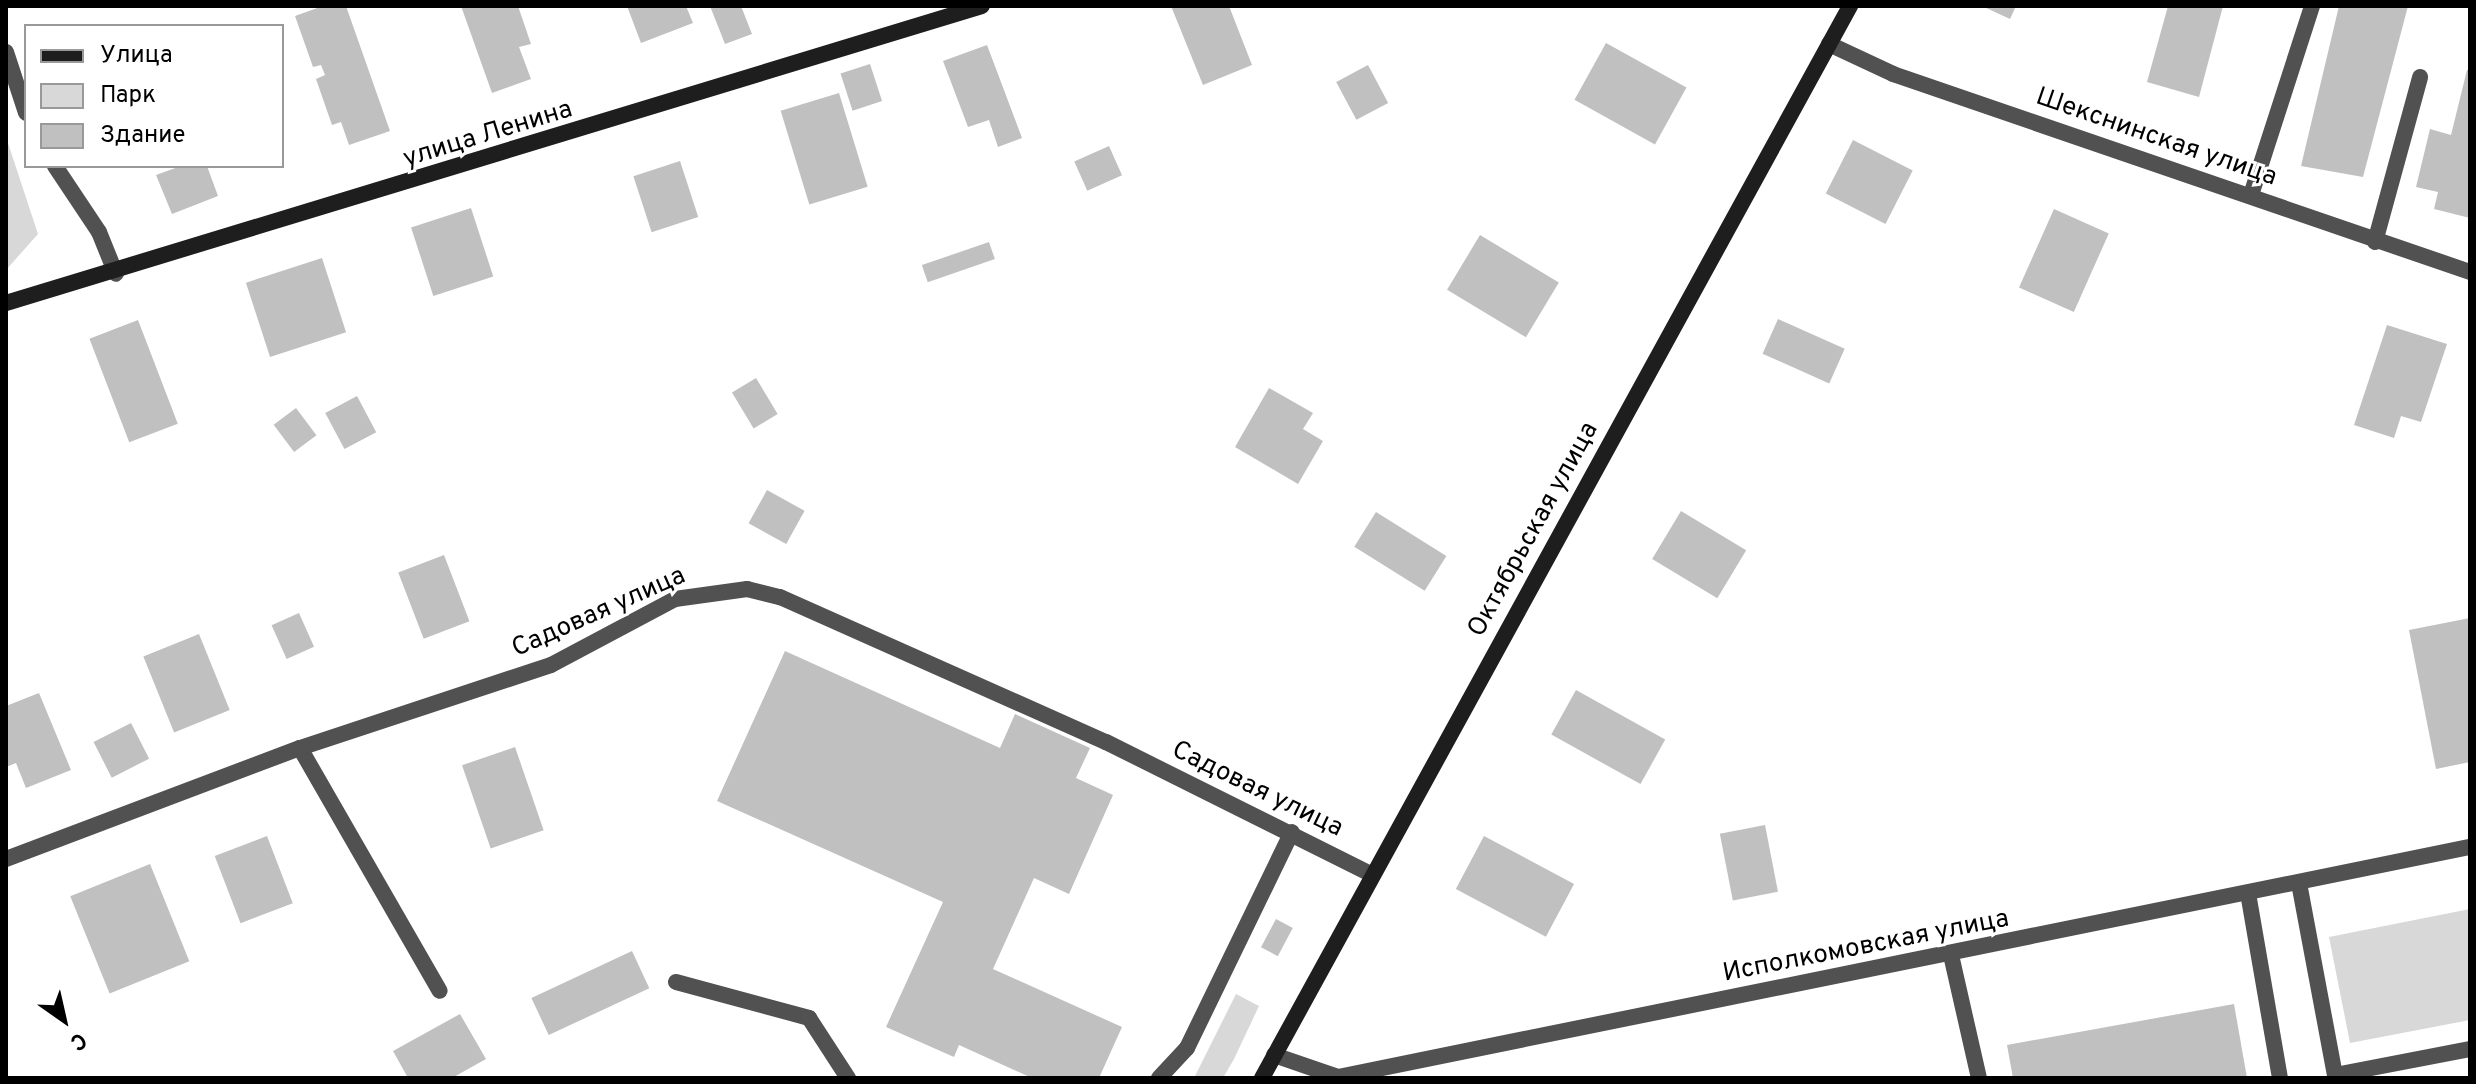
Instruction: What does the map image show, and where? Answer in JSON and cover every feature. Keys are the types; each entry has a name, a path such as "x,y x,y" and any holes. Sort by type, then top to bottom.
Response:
{"street":[{"name":"улица Ленина","path":"6,303 116,274 982,6"},
{"name":"Октябрьская улица","path":"1262,1078 1371,874 1850,6"},
{"path":"2251,195 2312,6"},
{"name":"Шекснинская улица","path":"1829,44 1893,74 2251,195 2375,242 2470,272"},
{"path":"6,52 24,107"},
{"path":"2375,242 2420,77"},
{"path":"56,168 99,232 116,274"},
{"name":"Садовая улица","path":"6,859 300,748 551,665 675,599 747,589 780,597 1063,723 1292,832 1371,874"},
{"path":"300,748 440,991"},
{"path":"1159,1078 1187,1048 1292,832"},
{"name":"Исполкомовская улица","path":"1274,1055 1338,1077 1951,955 2470,847"},
{"path":"2299,883 2335,1075 2470,1049"},
{"path":"2248,893 2280,1078"},
{"path":"1951,955 1979,1078"},
{"path":"676,982 809,1018 848,1078"}],"green space":[{"path":"6,137 38,234 6,270"},
{"path":"2470,909 2470,1020 2350,1043 2329,937"},
{"path":"1236,994 1259,1006 1234,1059 1223,1078 1194,1078"}],"building":[{"path":"323,6 346,6 390,131 349,145 341,122 332,125 316,79 325,75 321,65 313,67 295,16"},
{"path":"461,6 518,6 531,44 519,47 531,79 492,93"},
{"path":"627,6 686,6 693,23 641,43"},
{"path":"710,6 741,6 752,34 725,44"},
{"path":"1171,6 1229,6 1252,65 1203,85"},
{"path":"1982,6 2016,6 2010,19"},
{"path":"2168,6 2223,6 2199,97 2147,82"},
{"path":"2339,6 2408,6 2363,177 2301,166"},
{"path":"1606,43 1686,88 1655,144 1574,100"},
{"path":"987,45 1022,138 998,147 989,120 968,127 943,61"},
{"path":"870,64 882,101 853,111 841,74"},
{"path":"1368,65 1388,103 1356,120 1336,82"},
{"path":"2467,70 2470,70 2470,218 2434,209 2438,192 2416,187 2430,129 2451,135"},
{"path":"839,93 868,187 809,205 781,111"},
{"path":"1853,140 1913,170 1885,224 1826,193"},
{"path":"1109,146 1122,175 1087,191 1074,161"},
{"path":"680,161 698,217 652,232 633,176"},
{"path":"175,168 208,168 218,196 172,214 156,175"},
{"path":"471,208 493,276 433,296 411,227"},
{"path":"2054,209 2109,233 2074,312 2019,288"},
{"path":"1480,235 1559,282 1526,337 1447,290"},
{"path":"989,242 995,259 928,282 922,265"},
{"path":"322,258 346,332 270,357 246,283"},
{"path":"1778,319 1845,349 1829,383 1763,354"},
{"path":"138,320 178,424 129,442 89,339"},
{"path":"2387,325 2447,344 2421,422 2401,416 2394,438 2354,425"},
{"path":"756,378 778,414 754,428 732,392"},
{"path":"1269,388 1313,413 1303,429 1323,441 1298,484 1235,447"},
{"path":"357,396 376,432 344,449 325,413"},
{"path":"296,408 316,435 294,452 274,425"},
{"path":"767,490 805,511 786,544 749,523"},
{"path":"1681,511 1746,550 1717,598 1652,559"},
{"path":"1376,512 1446,556 1425,591 1354,547"},
{"path":"444,555 469,621 424,639 398,573"},
{"path":"299,613 314,647 287,659 272,625"},
{"path":"2470,618 2470,762 2436,769 2409,630"},
{"path":"199,634 230,710 174,733 143,656"},
{"path":"785,651 1000,748 1015,714 1090,748 1076,778 1113,795 1069,894 1034,878 993,969 1122,1027 1099,1078 1032,1078 959,1045 954,1057 886,1027 943,902 717,801"},
{"path":"1576,690 1665,739 1640,784 1551,735"},
{"path":"39,693 71,770 26,788 16,763 6,767 6,706"},
{"path":"131,723 149,759 112,778 94,742"},
{"path":"515,747 544,830 491,848 462,765"},
{"path":"1765,825 1778,892 1733,901 1720,834"},
{"path":"267,836 293,903 241,923 215,856"},
{"path":"1484,836 1574,884 1546,937 1456,889"},
{"path":"150,864 189,961 110,994 70,896"},
{"path":"1276,919 1293,928 1278,956 1261,947"},
{"path":"632,951 649,988 549,1035 531,998"},
{"path":"2234,1004 2247,1078 2013,1078 2007,1045"},
{"path":"460,1014 486,1059 452,1078 408,1078 393,1051"}]}
